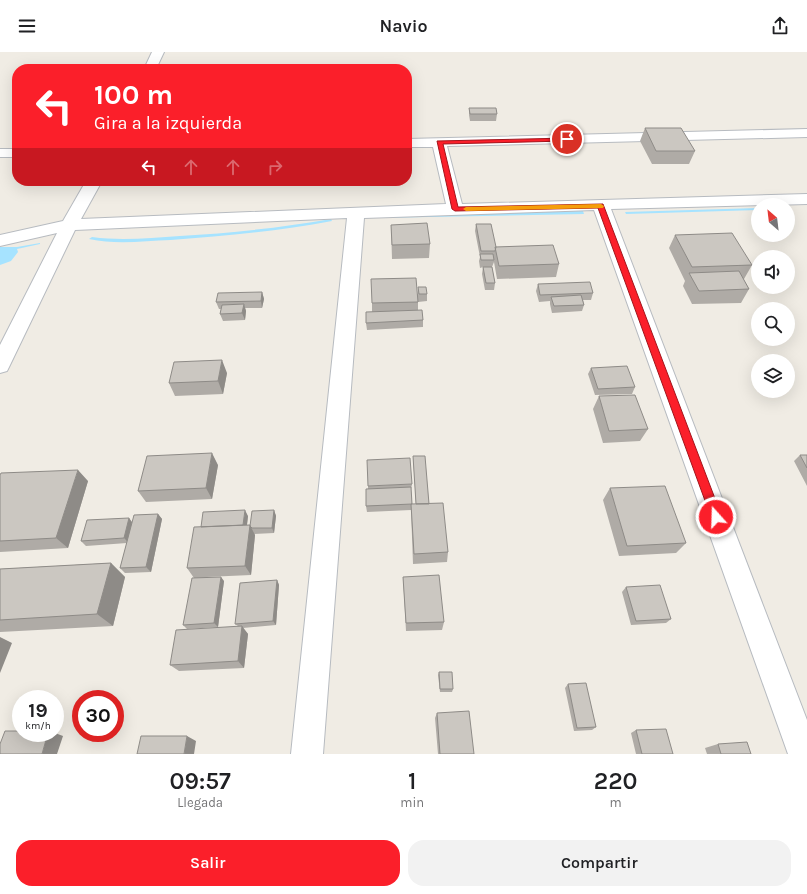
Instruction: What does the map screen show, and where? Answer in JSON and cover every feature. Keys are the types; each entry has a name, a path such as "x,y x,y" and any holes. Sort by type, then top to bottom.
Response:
{"street":[{"path":"152,64 158,52"},
{"path":"412,143 807,133"},
{"path":"439,142 455,209"},
{"path":"0,153 12,153"},
{"path":"0,365 70,224 91,186"},
{"path":"0,241 70,224 455,209 807,199"},
{"path":"601,206 804,754"},
{"path":"307,754 356,213"}],"water":[{"path":"751,208 751,210 626,214 625,212"},
{"path":"583,211 584,214 374,218 374,217"},
{"path":"331,219 332,221 252,233 140,242 109,242 89,239 92,237 136,239 218,233 274,228"},
{"path":"40,243 17,249 18,252 11,261 0,265 0,247 17,247"}],"building":[{"path":"469,108 496,108 497,114 470,114"},
{"path":"645,128 681,128 695,151 656,151"},
{"path":"427,223 430,244 392,245 391,225"},
{"path":"476,224 491,224 496,247 495,251 481,251"},
{"path":"732,233 751,265 692,267 675,235"},
{"path":"553,245 559,264 499,266 495,247"},
{"path":"480,254 493,254 494,260 481,260"},
{"path":"483,267 492,267 495,283 486,283"},
{"path":"739,271 749,289 699,291 689,273"},
{"path":"416,278 418,302 372,303 371,279"},
{"path":"590,282 593,293 540,295 538,284"},
{"path":"418,287 426,287 427,294 419,294"},
{"path":"262,292 261,301 216,302 218,293"},
{"path":"581,295 584,305 554,306 551,297"},
{"path":"244,304 242,313 220,314 222,305"},
{"path":"422,310 423,320 366,323 366,312"},
{"path":"222,360 218,381 169,383 174,362"},
{"path":"627,366 635,387 598,389 591,368"},
{"path":"635,395 648,429 609,431 599,396"},
{"path":"212,453 206,488 138,491 147,456"},
{"path":"800,455 807,455 807,468"},
{"path":"413,456 425,456 429,504 416,504"},
{"path":"410,458 412,484 368,486 367,460"},
{"path":"78,470 56,538 0,541 1,473"},
{"path":"665,486 686,543 627,546 610,488"},
{"path":"411,487 412,504 366,506 366,489"},
{"path":"443,503 448,552 414,554 411,504"},
{"path":"245,510 243,525 201,527 203,512"},
{"path":"274,510 272,528 252,528 250,526 252,511"},
{"path":"158,514 146,567 120,568 134,515"},
{"path":"129,518 124,538 81,541 87,520"},
{"path":"250,525 245,566 187,568 194,527"},
{"path":"111,563 97,614 0,620 0,569"},
{"path":"439,575 444,622 406,623 403,577"},
{"path":"221,577 214,623 183,625 192,578"},
{"path":"277,580 273,621 235,624 240,583"},
{"path":"660,585 671,619 636,621 626,587"},
{"path":"242,626 238,661 170,665 176,630"},
{"path":"439,672 452,672 453,689 440,689"},
{"path":"586,683 596,727 577,728 568,684"},
{"path":"469,711 474,754 440,754 437,713"},
{"path":"666,729 673,754 642,754 636,730"},
{"path":"5,731 12,731 12,742 45,742 42,754 0,754 0,744"},
{"path":"141,736 187,736 184,754 137,754"},
{"path":"747,742 751,754 721,754 718,744"}],"slow traffic":[{"path":"466,209 601,206"}],"route":[{"path":"567,139 439,142 455,209 601,206 716,517"}]}
